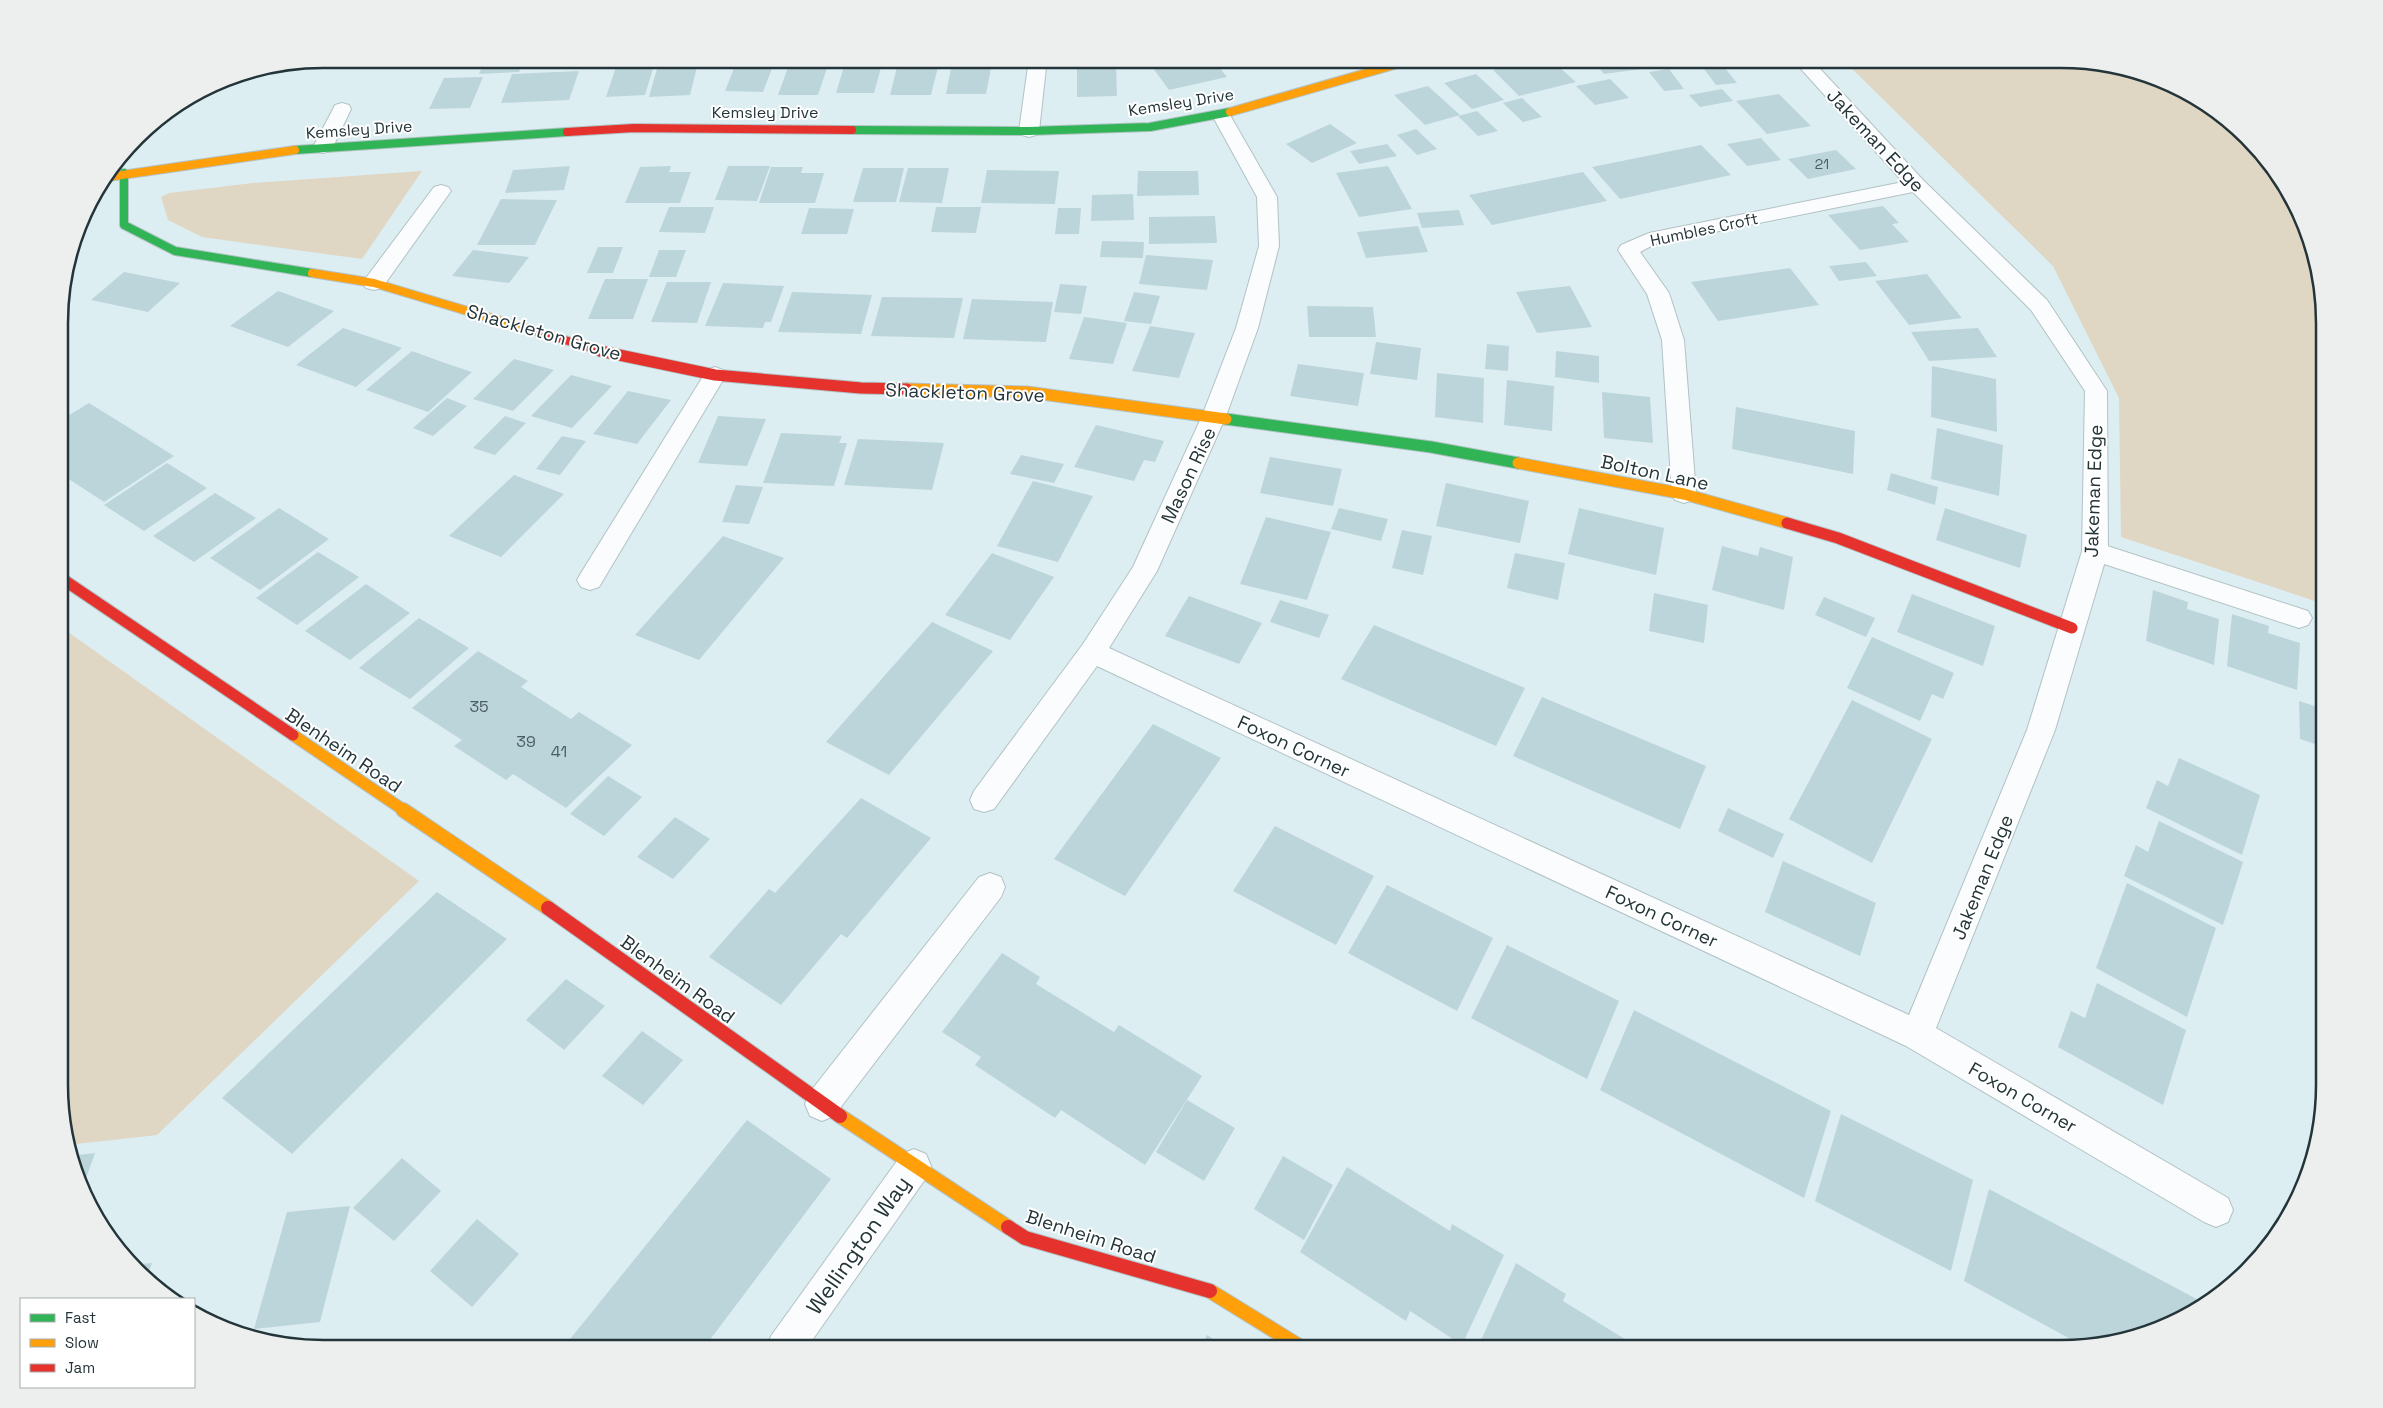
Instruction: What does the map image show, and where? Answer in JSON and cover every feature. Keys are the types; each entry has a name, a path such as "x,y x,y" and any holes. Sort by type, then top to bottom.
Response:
{"street":[{"path":"1029,131 1037,68"},
{"name":"Kemsley Drive","path":"114,176 236,157 323,147 634,128 1029,131 1150,127 1221,115 1384,68"},
{"name":"Jakeman Edge","path":"1809,68 1916,185 2039,305 2096,391 2095,551 2041,730 1917,1035"},
{"path":"323,147 342,109"},
{"name":"Mason Rise","path":"984,800 1092,652 1144,571 1214,416 1247,328 1269,246 1267,197 1221,115"},
{"name":"Shackleton Grove","path":"124,173 124,225 175,252 374,283 484,314 590,349 715,375 861,388 1027,392 1214,416"},
{"name":"Humbles Croft","path":"1684,494 1674,340 1658,293 1628,250 1649,240 1916,185"},
{"path":"374,283 441,191"},
{"path":"590,580 715,375"},
{"name":"Bolton Lane","path":"1214,416 1431,447 1684,494 1838,538 2072,628"},
{"path":"2095,551 2300,618"},
{"name":"Blenheim Road","path":"68,583 557,914 822,1104 1025,1238 1212,1291 1290,1340"},
{"name":"Foxon Corner","path":"1092,652 1917,1035 2216,1210"},
{"path":"822,1104 990,887"},
{"name":"Wellington Way","path":"790,1340 914,1166"}],"shaded area":[{"path":"1851,68 2078,68 2111,72 2158,87 2202,110 2229,131 2252,154 2273,181 2289,209 2302,240 2311,272 2316,322 2316,601 2121,537 2119,398 2053,266"},
{"path":"422,171 362,259 202,237 168,220 161,197 169,193 253,183"},
{"path":"68,632 419,881 157,1135 74,1144 72,1136 68,1103"}],"building":[{"path":"481,68 521,68 519,72 479,74"},
{"path":"616,68 653,68 645,95 606,97"},
{"path":"657,68 697,68 690,95 649,97"},
{"path":"734,68 772,68 763,92 725,91"},
{"path":"788,68 827,68 818,95 778,95"},
{"path":"844,68 881,68 874,93 836,93"},
{"path":"897,68 938,68 931,95 890,95"},
{"path":"951,68 991,68 986,94 946,94"},
{"path":"1077,68 1116,68 1117,96 1077,97"},
{"path":"1153,68 1220,68 1227,77 1169,90"},
{"path":"1502,68 1560,68 1576,82 1519,96 1493,70"},
{"path":"1599,68 1649,68 1604,74"},
{"path":"1703,68 1725,68 1737,83 1716,85"},
{"path":"1669,69 1684,89 1664,91 1649,72"},
{"path":"579,71 569,100 501,103 512,74"},
{"path":"1476,74 1504,100 1472,109 1444,83"},
{"path":"483,77 470,108 429,109 444,78"},
{"path":"1610,79 1629,98 1595,105 1576,86"},
{"path":"1428,86 1460,115 1425,125 1394,95"},
{"path":"1722,89 1733,101 1700,107 1689,95"},
{"path":"1779,94 1811,126 1767,134 1736,101"},
{"path":"1522,98 1542,117 1523,122 1503,103"},
{"path":"1477,111 1498,131 1478,136 1458,116"},
{"path":"1330,124 1357,143 1312,163 1286,144"},
{"path":"1416,129 1437,149 1417,155 1397,135"},
{"path":"1761,138 1781,160 1747,166 1727,144"},
{"path":"1387,144 1397,156 1359,164 1350,151"},
{"path":"1701,145 1731,175 1620,199 1592,167"},
{"path":"1836,150 1856,169 1808,179 1788,159"},
{"path":"570,166 564,190 505,193 513,170"},
{"path":"671,166 669,172 691,172 680,203 625,203 640,167"},
{"path":"728,166 770,166 757,201 715,200"},
{"path":"1388,166 1412,209 1359,217 1336,173"},
{"path":"771,167 803,167 801,173 824,173 815,203 759,203"},
{"path":"863,168 904,168 896,202 853,202"},
{"path":"908,168 949,168 942,203 899,202"},
{"path":"987,170 1059,171 1055,204 981,203"},
{"path":"1138,171 1198,171 1199,195 1137,196"},
{"path":"1583,172 1607,201 1492,225 1469,195"},
{"path":"1133,194 1134,220 1091,221 1092,195"},
{"path":"501,199 557,200 535,245 477,245"},
{"path":"1883,206 1899,223 1892,224 1909,242 1860,250 1828,215"},
{"path":"669,207 714,207 705,233 659,232"},
{"path":"936,207 981,207 976,233 931,232"},
{"path":"809,208 854,209 847,234 801,234"},
{"path":"1058,208 1081,208 1079,234 1055,234"},
{"path":"1459,210 1464,225 1422,228 1417,213"},
{"path":"1215,216 1217,243 1149,244 1149,217"},
{"path":"1418,226 1428,252 1366,258 1357,232"},
{"path":"1102,241 1144,242 1143,258 1100,257"},
{"path":"598,247 623,247 613,273 587,273"},
{"path":"473,250 529,257 509,283 452,276"},
{"path":"659,250 686,250 676,277 649,277"},
{"path":"1146,255 1213,260 1207,290 1139,284"},
{"path":"1866,262 1877,276 1839,281 1829,266"},
{"path":"1790,268 1819,305 1718,321 1691,282"},
{"path":"124,272 180,283 148,312 91,300"},
{"path":"1927,274 1962,318 1909,325 1875,281"},
{"path":"605,279 648,279 633,319 588,319"},
{"path":"667,282 711,282 697,323 651,322"},
{"path":"723,283 784,286 771,322 765,322 763,328 705,326"},
{"path":"1060,284 1087,286 1081,314 1054,312"},
{"path":"1570,286 1592,327 1537,333 1516,292"},
{"path":"278,291 334,311 288,347 230,326"},
{"path":"792,292 872,295 861,334 778,332"},
{"path":"1134,292 1160,296 1151,324 1124,321"},
{"path":"882,297 963,298 954,338 871,336"},
{"path":"972,299 1053,302 1046,342 963,339"},
{"path":"1307,306 1373,307 1376,337 1309,337"},
{"path":"1084,317 1127,323 1113,364 1069,359"},
{"path":"1150,326 1195,333 1179,378 1132,371"},
{"path":"343,328 402,348 356,387 296,365"},
{"path":"1978,328 1997,357 1929,361 1911,332"},
{"path":"1376,342 1421,348 1417,380 1370,374"},
{"path":"1487,344 1509,346 1508,371 1485,369"},
{"path":"412,351 472,372 428,412 366,390"},
{"path":"1556,351 1599,356 1599,383 1555,377"},
{"path":"514,359 554,370 513,411 473,399"},
{"path":"1298,364 1364,373 1358,406 1290,396"},
{"path":"1932,366 1996,379 1997,432 1931,417"},
{"path":"1437,373 1484,378 1483,423 1435,417"},
{"path":"571,375 612,386 572,428 531,416"},
{"path":"1507,380 1554,386 1552,431 1504,425"},
{"path":"628,391 671,400 637,444 593,434"},
{"path":"1602,392 1650,397 1653,443 1604,438"},
{"path":"447,398 467,406 433,436 413,428"},
{"path":"89,403 174,456 104,502 68,479 68,416"},
{"path":"1736,407 1855,431 1853,474 1732,449"},
{"path":"505,416 526,423 495,455 473,448"},
{"path":"718,416 766,419 747,466 698,463"},
{"path":"1096,425 1164,441 1155,462 1144,460 1134,481 1074,467"},
{"path":"1937,428 2003,445 1999,496 1931,479"},
{"path":"781,433 842,436 839,443 847,443 834,486 763,483"},
{"path":"562,436 586,441 560,475 536,469"},
{"path":"858,439 944,443 932,490 844,485"},
{"path":"1021,455 1064,464 1054,483 1010,474"},
{"path":"1270,457 1342,469 1333,506 1260,493"},
{"path":"167,463 207,488 144,531 104,505"},
{"path":"1891,473 1938,487 1935,505 1887,490"},
{"path":"514,475 564,494 501,557 449,536"},
{"path":"1033,481 1093,496 1058,562 997,546"},
{"path":"1446,483 1529,501 1520,543 1436,526"},
{"path":"736,485 763,487 749,524 722,522"},
{"path":"215,493 256,518 194,562 153,536"},
{"path":"279,508 329,539 260,590 210,558"},
{"path":"1339,508 1388,519 1381,541 1331,529"},
{"path":"1579,508 1664,528 1656,575 1568,554"},
{"path":"1945,508 2027,535 2020,568 1936,540"},
{"path":"1266,517 1331,532 1307,600 1240,584"},
{"path":"1402,530 1432,536 1423,575 1392,568"},
{"path":"723,536 784,558 699,660 635,635"},
{"path":"1722,546 1758,556 1760,547 1793,557 1784,610 1712,590"},
{"path":"318,552 359,577 297,625 256,598"},
{"path":"992,553 1054,577 1010,640 945,615"},
{"path":"1515,553 1565,563 1558,600 1507,588"},
{"path":"366,584 410,613 350,660 305,631"},
{"path":"2153,590 2188,602 2187,609 2219,619 2214,665 2146,641"},
{"path":"1654,593 1708,605 1704,643 1649,631"},
{"path":"1912,594 1995,626 1983,666 1897,632"},
{"path":"1189,596 1262,623 1239,664 1165,636"},
{"path":"1824,597 1875,618 1866,637 1815,615"},
{"path":"1280,600 1329,615 1319,638 1270,622"},
{"path":"2232,614 2269,626 2268,633 2300,643 2297,690 2227,666"},
{"path":"419,618 469,648 410,699 359,668"},
{"path":"932,622 993,651 889,775 826,742"},
{"path":"1374,625 1525,688 1496,746 1341,679"},
{"path":"1872,637 1954,673 1943,699 1932,694 1920,721 1847,688"},
{"path":"478,651 528,681 521,687 571,719 579,712 632,745 566,808 513,774 506,780 454,746 462,740 412,708"},
{"path":"1542,697 1706,766 1680,829 1513,756"},
{"path":"1852,700 1932,739 1872,863 1789,819"},
{"path":"2299,701 2316,706 2316,744 2300,739"},
{"path":"1153,724 1221,758 1125,896 1054,859"},
{"path":"2179,758 2260,795 2242,855 2146,808 2157,780 2168,786"},
{"path":"608,776 642,797 604,836 570,814"},
{"path":"861,798 931,838 847,938 841,934 781,1005 709,957 769,889 775,893"},
{"path":"1728,808 1784,834 1773,858 1718,831"},
{"path":"675,817 710,839 673,879 637,857"},
{"path":"2159,821 2243,862 2223,925 2124,876 2136,845 2148,852"},
{"path":"1275,826 1374,876 1336,945 1233,891"},
{"path":"1783,861 1876,903 1860,956 1765,912"},
{"path":"2127,883 2216,928 2187,1017 2096,968"},
{"path":"1387,885 1493,938 1457,1011 1348,953"},
{"path":"437,892 507,939 292,1154 222,1098"},
{"path":"1507,945 1619,1001 1587,1079 1471,1018"},
{"path":"1002,953 1040,977 1036,984 1114,1032 1119,1025 1202,1076 1145,1165 1061,1110 1055,1118 975,1065 981,1057 942,1032"},
{"path":"566,979 605,1006 564,1050 526,1020"},
{"path":"2097,983 2186,1030 2163,1105 2058,1047 2071,1011 2085,1018"},
{"path":"1634,1010 1831,1111 1804,1198 1600,1090"},
{"path":"642,1031 683,1060 643,1105 602,1076"},
{"path":"1187,1100 1235,1128 1204,1181 1156,1152"},
{"path":"1841,1114 1973,1180 1951,1271 1815,1201"},
{"path":"747,1120 831,1179 710,1340 569,1340"},
{"path":"95,1153 86,1180 81,1168 77,1155"},
{"path":"1283,1156 1333,1185 1304,1240 1254,1209"},
{"path":"402,1158 441,1191 394,1241 353,1208"},
{"path":"1347,1167 1450,1231 1452,1224 1504,1255 1464,1340 1454,1340 1410,1311 1406,1321 1300,1252"},
{"path":"1989,1189 2198,1300 2174,1314 2143,1327 2111,1336 2072,1340 1964,1281"},
{"path":"350,1206 320,1322 254,1329 287,1212"},
{"path":"477,1219 519,1254 472,1307 430,1271"},
{"path":"152,1263 149,1272 140,1264"},
{"path":"1516,1263 1566,1294 1563,1301 1626,1340 1481,1340"},
{"path":"1207,1335 1215,1340 1204,1340"}],"traffic: fast":[{"path":"852,130 1029,131 1150,127 1230,112"},
{"path":"295,150 567,132"},
{"path":"124,173 124,225 175,251 312,273"},
{"path":"1226,419 1431,447 1518,463"}],"traffic: slow":[{"path":"1230,112 1384,68"},
{"path":"113,176 295,150"},
{"path":"312,273 374,283 534,331"},
{"path":"907,389 1027,392 1226,419"},
{"path":"1518,463 1684,494 1787,523"},
{"path":"293,735 548,908"},
{"path":"840,1116 1008,1227"},
{"path":"1210,1291 1289,1340"}],"traffic: jam":[{"path":"567,132 634,128 852,130"},
{"path":"534,331 590,349 715,375 861,388 907,389"},
{"path":"1787,523 1838,538 2072,628"},
{"path":"68,583 293,735"},
{"path":"548,908 840,1116"},
{"path":"1008,1227 1025,1238 1210,1291"}]}
